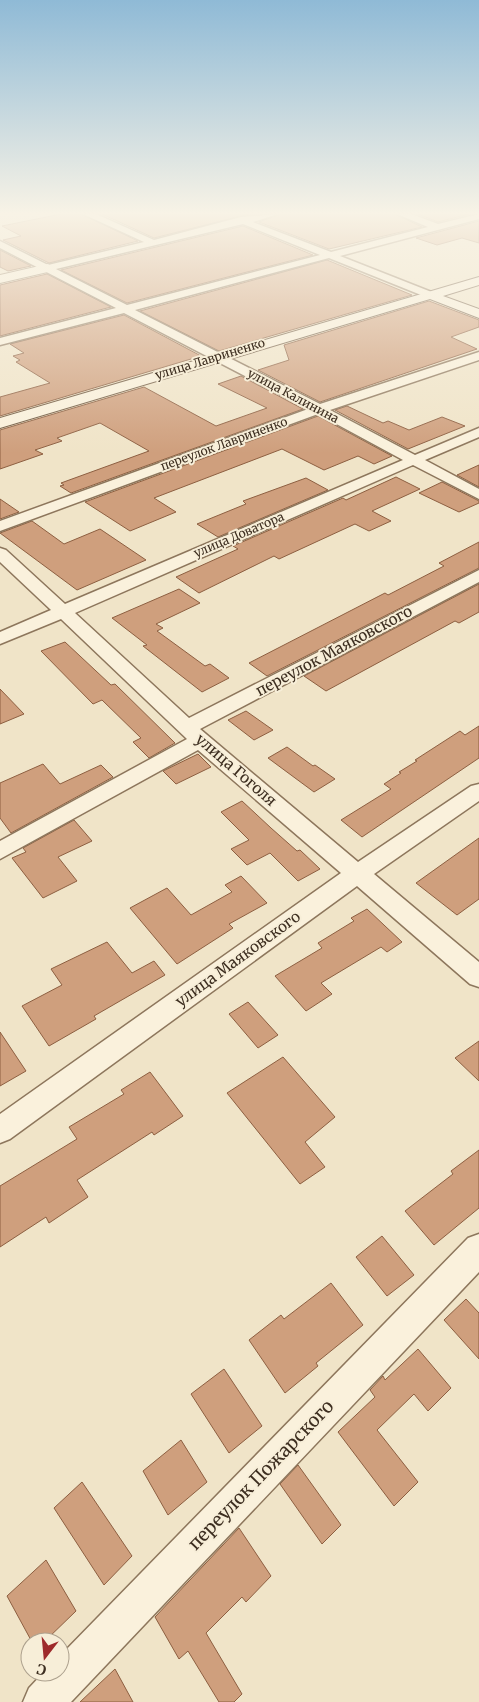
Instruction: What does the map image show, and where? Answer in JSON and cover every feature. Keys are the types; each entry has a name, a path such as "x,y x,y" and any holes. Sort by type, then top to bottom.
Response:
{"main road":[{"name":"улица Лавриненко","path":"0,423 218,356 436,293"},
{"path":"430,295 479,314"}],"street":[{"name":"улица Калинина","path":"96,293 319,409 479,495"},
{"path":"0,342 179,293"},
{"path":"426,293 430,295"},
{"name":"переулок Лавриненко","path":"0,526 319,409 479,356"},
{"name":"улица Доватора","path":"0,639 63,610 479,432"},
{"name":"улица Гоголя","path":"0,553 194,734 479,977"},
{"name":"переулок Маяковского","path":"0,851 194,734 479,575"},
{"name":"улица Маяковского","path":"0,1130 357,874 479,791"},
{"name":"переулок Пожарского","path":"43,1702 479,1249"}],"building":[{"path":"0,293 85,293 111,307 0,336"},
{"path":"108,293 164,293 127,303"},
{"path":"204,293 408,293 412,295 219,351 140,311"},
{"path":"429,301 479,320 479,327 451,337 477,349 320,402 258,370 289,360 284,345"},
{"path":"124,315 201,356 0,416 0,397 50,383 16,362 20,360 13,356 24,353 10,344"},
{"path":"241,376 303,409 71,493 60,486 64,485 61,483 149,451 100,423 57,438 62,441 35,450 43,454 0,469 0,430 144,387 216,426 267,408 218,384"},
{"path":"347,406 383,423 388,421 409,430 442,417 465,426 408,449 335,410"},
{"path":"318,416 392,456 374,464 358,456 324,470 282,449 154,498 176,512 130,531 85,502"},
{"path":"479,465 479,487 457,475"},
{"path":"396,477 420,489 372,511 391,521 369,531 355,524 279,559 274,556 199,593 176,577 238,549 233,546 343,498 346,500"},
{"path":"306,478 328,490 218,537 197,524 246,504 243,501"},
{"path":"442,482 479,501 479,503 459,512 419,493"},
{"path":"0,499 19,512 0,519"},
{"path":"32,521 64,544 100,529 146,560 77,590 0,533"},
{"path":"479,542 479,568 267,676 249,663 385,593 388,595 444,566 439,563"},
{"path":"479,584 479,612 459,623 455,621 326,691 304,676"},
{"path":"179,589 200,603 156,624 163,628 157,631 205,666 210,664 229,678 202,692 143,646 147,645 112,618"},
{"path":"65,642 111,685 115,684 175,743 149,758 133,742 141,738 102,700 93,704 41,651"},
{"path":"0,689 24,714 0,724"},
{"path":"246,711 273,730 254,740 228,720"},
{"path":"479,726 479,758 362,837 341,820 391,789 384,784 417,761 415,760 460,731 465,735"},
{"path":"287,747 335,779 314,792 268,758"},
{"path":"198,754 211,767 176,784 163,771"},
{"path":"43,764 60,784 101,765 113,777 11,833 0,818 0,783"},
{"path":"242,801 297,851 300,850 320,869 298,881 270,853 247,865 231,849 249,840 221,812"},
{"path":"74,820 92,841 58,857 77,881 43,898 12,858 26,852 23,848"},
{"path":"479,838 479,899 457,915 416,883"},
{"path":"241,876 267,903 229,924 233,928 177,964 130,908 167,888 191,915 232,892 225,885"},
{"path":"367,909 402,942 387,952 381,947 321,983 332,994 306,1011 275,976 322,948 318,943 354,921 351,918"},
{"path":"107,942 132,973 154,961 165,975 94,1016 96,1019 49,1046 22,1006 62,985 51,969"},
{"path":"248,1002 278,1035 258,1048 229,1014"},
{"path":"0,1032 26,1071 0,1086"},
{"path":"479,1041 479,1081 455,1058"},
{"path":"283,1057 335,1117 305,1142 325,1167 300,1184 227,1093"},
{"path":"150,1072 183,1116 154,1135 152,1132 77,1180 88,1197 49,1223 46,1217 0,1247 0,1186 77,1139 69,1127 124,1094 121,1090"},
{"path":"479,1150 479,1208 434,1245 405,1211 453,1174 451,1171"},
{"path":"382,1236 414,1275 387,1296 356,1257"},
{"path":"331,1283 363,1325 316,1363 318,1366 285,1393 249,1340 281,1315 284,1319"},
{"path":"466,1299 479,1313 479,1359 444,1320"},
{"path":"418,1349 451,1388 428,1411 414,1394 377,1430 418,1482 394,1506 338,1432 375,1397 370,1390 383,1376 385,1380"},
{"path":"224,1369 262,1426 229,1453 191,1394"},
{"path":"181,1440 207,1482 168,1515 143,1471"},
{"path":"298,1465 341,1525 322,1544 280,1484"},
{"path":"82,1482 132,1556 104,1585 54,1508"},
{"path":"239,1528 271,1576 246,1602 242,1597 206,1633 242,1694 234,1702 219,1702 188,1651 179,1659 155,1617"},
{"path":"46,1560 76,1611 54,1632 27,1632 7,1596"},
{"path":"115,1669 133,1702 80,1702"}]}
